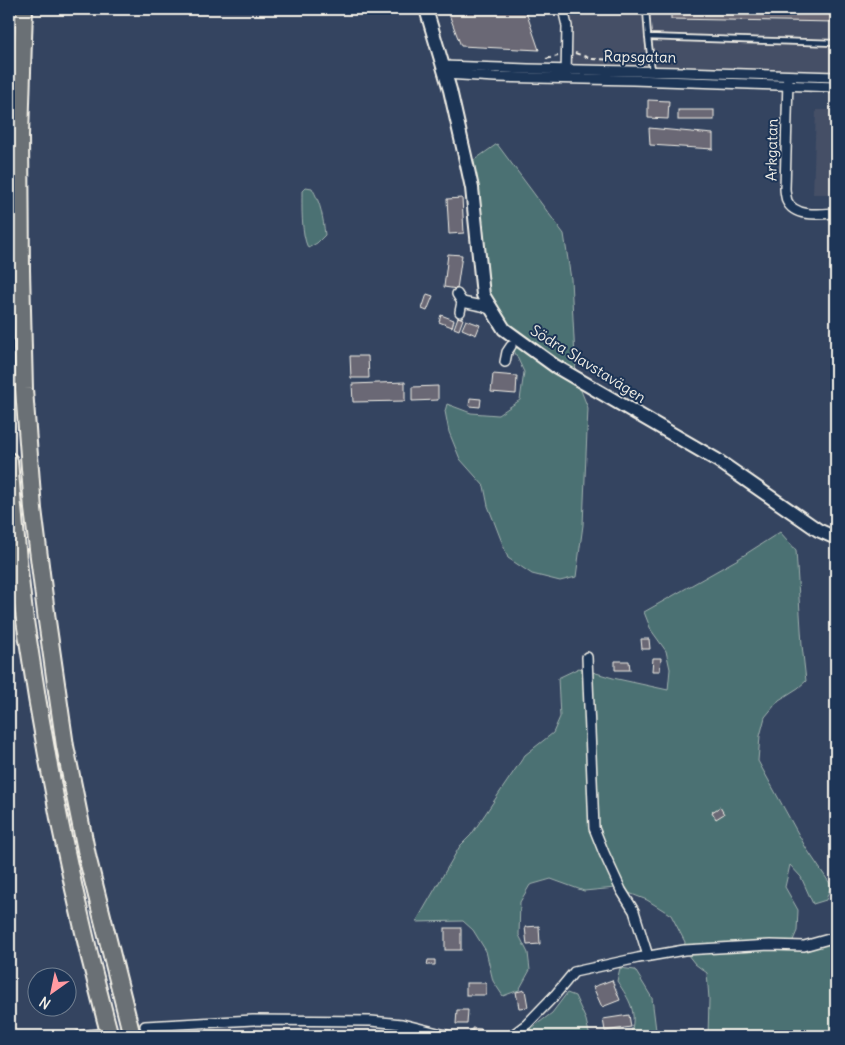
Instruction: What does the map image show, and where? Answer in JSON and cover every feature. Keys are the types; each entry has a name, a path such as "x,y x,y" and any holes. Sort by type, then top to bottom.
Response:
{"highway":[{"path":"24,9 20,135 21,270 24,388 33,509 65,746 88,860 138,1031"},
{"path":"9,461 26,626 46,750 68,868 95,980 104,1035"}],"street":[{"name":"Södra Slavstavägen","path":"426,9 444,70 472,188 483,294 504,329 555,366 717,460 818,530 836,538"},
{"path":"563,9 567,26 566,74"},
{"name":"Rapsgatan","path":"444,70 495,77 566,74 836,77"},
{"name":"Rapsgatan","path":"653,76 788,86 836,87"},
{"name":"Arkgatan","path":"788,76 785,188 787,202 795,209 806,214 836,213"},
{"path":"456,294 462,302 492,310"},
{"path":"460,312 462,302"},
{"path":"505,362 507,352 511,346"},
{"path":"587,658 594,828 621,890 634,911 648,956"},
{"path":"510,1036 527,1024 574,972 684,950 770,945 804,946 836,937"},
{"path":"138,1031 253,1020 371,1021 402,1024 450,1036"},
{"path":"79,1036 104,1035"}],"lane":[{"path":"646,9 653,76"},
{"path":"648,37 836,43"}],"shaded area":[{"path":"563,9 836,9 836,78 566,70"},
{"path":"816,110 836,110 836,194 813,194"}],"green space":[{"path":"497,144 564,234 571,279 576,378 588,408 583,525 576,577 560,581 532,574 508,558 488,506 484,486 460,459 449,432 445,411 447,404 471,413 498,415 520,400 524,372 504,329 483,295 467,165"},
{"path":"306,187 312,188 320,205 325,235 308,248 304,235 302,212 302,191"},
{"path":"780,532 796,550 806,681 779,700 765,717 760,736 758,761 806,848 831,885 826,900 813,904 801,877 790,865 785,887 798,910 797,931 791,945 836,937 836,1036 708,1036 709,999 707,973 695,964 684,950 685,942 671,915 647,900 616,888 584,891 551,879 530,885 520,902 519,935 528,953 530,970 519,990 503,996 493,981 486,951 473,930 463,921 416,922 460,846 471,835 525,755 553,733 560,717 558,678 579,668 613,678 668,690 670,669 666,651 651,630 644,612 738,559"},
{"path":"620,968 635,970 652,998 656,1030 664,1036 630,1036 633,1013 629,1001 617,981"},
{"path":"567,993 575,996 586,1020 589,1033 592,1036 521,1036 552,1013"}],"building":[{"path":"447,9 525,9 539,50 461,46"},
{"path":"671,9 836,9 836,22 671,19"},
{"path":"648,100 669,101 668,119 648,118"},
{"path":"678,110 714,110 714,120 678,120"},
{"path":"649,128 713,134 713,149 650,145"},
{"path":"462,198 464,233 449,234 447,199"},
{"path":"448,254 462,255 457,289 444,287"},
{"path":"427,294 433,296 427,311 422,309"},
{"path":"441,315 454,320 452,327 439,322"},
{"path":"458,317 463,319 459,330 454,328"},
{"path":"466,320 480,325 476,335 462,329"},
{"path":"350,356 368,356 369,378 351,378"},
{"path":"493,374 517,376 516,394 491,392"},
{"path":"405,382 405,401 353,402 352,384"},
{"path":"438,386 438,400 412,401 412,387"},
{"path":"470,398 481,399 480,407 469,406"},
{"path":"641,639 649,639 650,649 642,649"},
{"path":"653,658 661,658 660,671 652,671"},
{"path":"615,661 629,661 630,670 615,670"},
{"path":"720,807 724,814 716,819 712,812"},
{"path":"539,926 540,944 527,945 525,927"},
{"path":"445,928 461,928 461,950 445,950"},
{"path":"428,960 435,960 435,965 427,965"},
{"path":"612,980 620,1000 602,1007 593,987"},
{"path":"466,983 486,983 486,995 466,995"},
{"path":"525,990 528,1007 519,1008 516,992"},
{"path":"457,1010 468,1010 467,1024 456,1024"},
{"path":"629,1015 631,1027 605,1031 603,1019"},
{"path":"472,1028 481,1029 480,1035 472,1035"}],"tunnel":[{"path":"105,1032 145,1026"}]}
